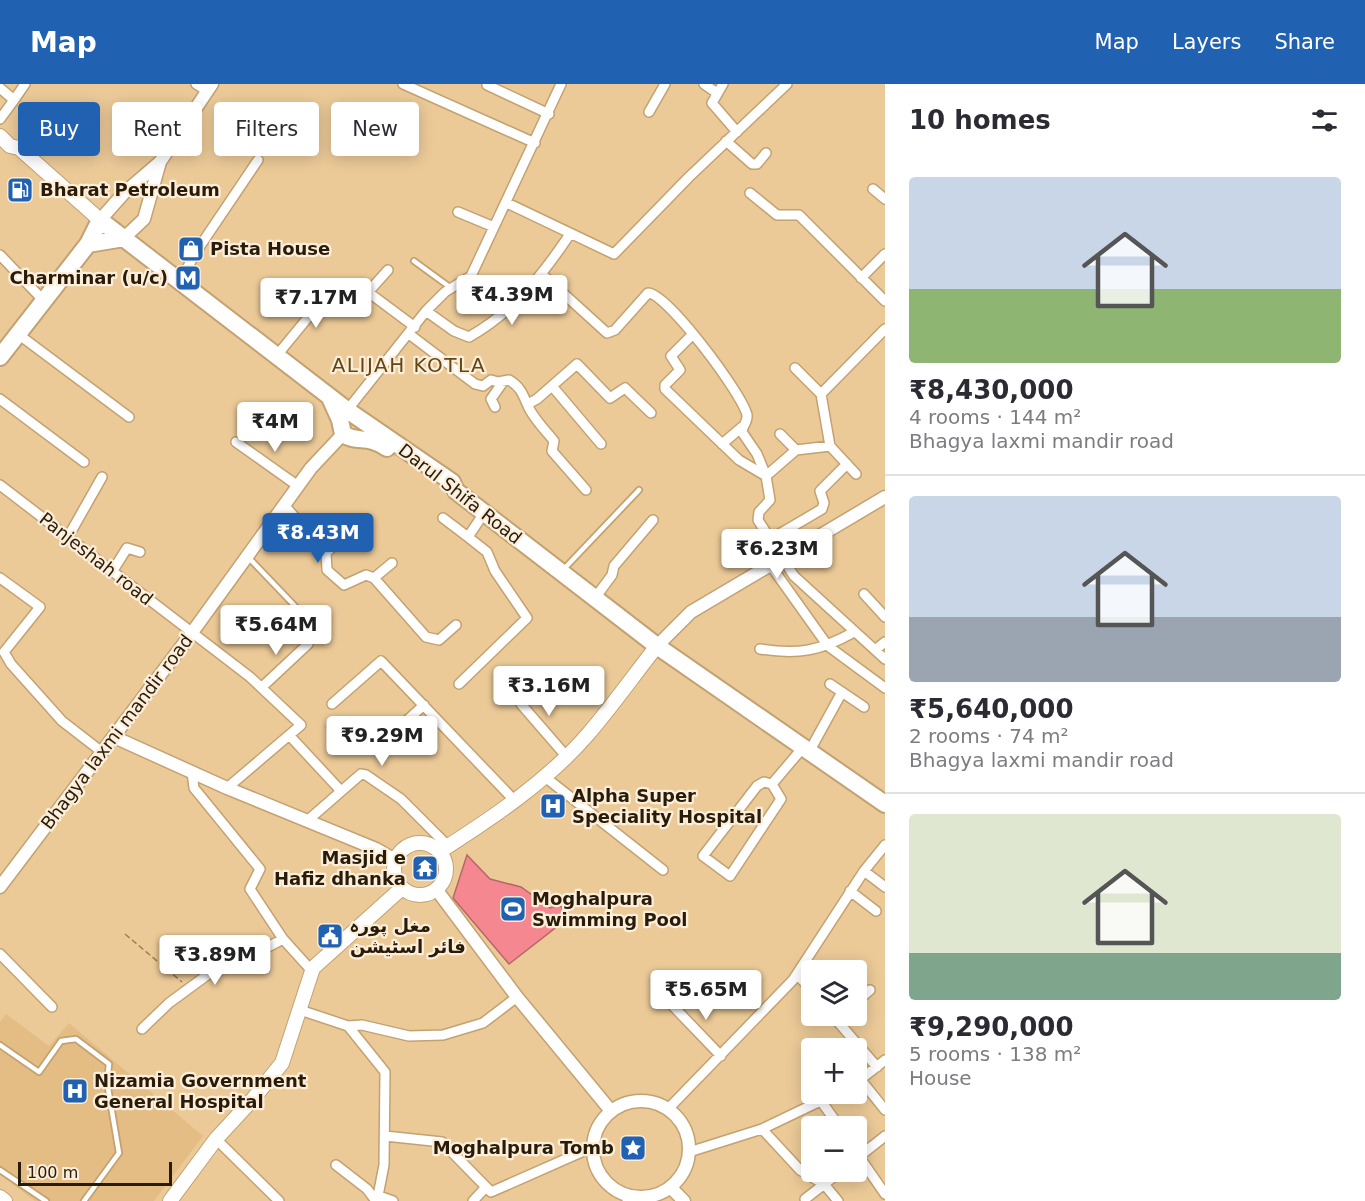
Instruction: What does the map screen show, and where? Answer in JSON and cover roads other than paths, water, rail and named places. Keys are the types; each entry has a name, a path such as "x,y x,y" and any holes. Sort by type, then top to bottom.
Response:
{"highway":[{"path":"0,356 88,244 96,217 328,394 352,439 375,440 445,489 456,491"},
{"path":"88,244 124,238"},
{"name":"Darul Shifa Road","path":"344,421 452,482 456,491 657,646 884,802"}],"main road":[{"path":"10,144 12,154 81,212 96,217"},
{"path":"443,849 545,777 588,734 657,646"},
{"path":"429,844 443,849 446,868 444,878 436,889 421,895 402,888 396,880 395,860 409,845 429,844"},
{"path":"170,1201 216,1139 282,1063 311,970 402,888"},
{"path":"0,1197 5,1201"}],"street":[{"path":"0,118 25,84"},
{"path":"96,217 160,162 209,88 196,84"},
{"path":"402,84 535,143"},
{"path":"344,421 426,311 451,288 471,276 549,114 561,84"},
{"path":"649,112 665,84"},
{"path":"704,84 717,93"},
{"path":"723,84 712,104 737,132"},
{"path":"507,203 614,254 726,141 787,84"},
{"path":"487,85 549,114"},
{"path":"0,88 14,100"},
{"path":"726,141 752,164 757,164 766,153"},
{"path":"180,281 196,252 258,160"},
{"path":"124,238 144,219 160,162"},
{"path":"873,189 885,199"},
{"path":"750,194 777,215 799,215 885,301"},
{"path":"458,212 494,227"},
{"path":"426,311 454,331 469,337 503,316 543,275 570,234"},
{"path":"861,278 885,254"},
{"path":"0,255 43,300"},
{"path":"278,354 333,287 361,300 388,270"},
{"path":"543,275 607,333 615,330 648,293 652,292 693,334 741,400 747,416 742,427 722,444"},
{"path":"368,292 475,384 483,386 491,380 514,382 525,395 528,404 554,441 552,451 586,490"},
{"path":"821,394 885,329"},
{"path":"18,334 129,417"},
{"path":"693,334 671,356 680,370 664,387 694,419 747,466 766,476"},
{"path":"528,404 577,364 610,398 625,388 651,413"},
{"path":"795,368 821,394 830,446 856,474"},
{"path":"495,408 491,399 503,382"},
{"path":"552,386 601,444"},
{"path":"0,399 84,462"},
{"name":"Bhagya laxmi mandir road","path":"0,887 248,557 344,421"},
{"path":"742,427 743,436 757,454 766,476 770,500 759,512 758,520 794,576 885,659"},
{"path":"780,434 796,450"},
{"path":"236,442 298,486"},
{"path":"766,476 796,450 830,446"},
{"path":"771,539 822,509 824,503 820,491 847,464"},
{"path":"68,537 102,477"},
{"name":"Panjeshah road","path":"0,484 262,687 301,725 289,735"},
{"path":"657,646 691,612 885,497"},
{"path":"285,506 326,553 327,570 341,584 347,585 366,575 374,578 426,637 439,640 456,625"},
{"path":"468,537 484,513"},
{"path":"443,518 487,552 495,571 527,618 459,684"},
{"path":"326,553 361,520"},
{"path":"595,598 612,575 614,566 652,520"},
{"path":"112,572 128,548 140,552"},
{"path":"374,578 392,563"},
{"path":"771,566 828,646 885,688"},
{"path":"0,578 40,607 4,652 62,721 102,752"},
{"path":"864,594 885,617"},
{"path":"760,649 792,654 828,646 854,632"},
{"path":"875,650 885,642"},
{"path":"262,687 308,644"},
{"path":"332,704 381,661 514,800"},
{"path":"549,679 520,704 566,756"},
{"path":"830,684 864,707"},
{"path":"772,784 806,750 825,726 842,692"},
{"path":"393,734 423,705"},
{"path":"227,788 289,735 341,791"},
{"path":"114,738 227,788 376,849 395,860"},
{"path":"192,772 194,788 260,869 250,889 283,939 311,970"},
{"path":"308,821 361,774 371,776 401,799 443,849"},
{"path":"545,777 663,870"},
{"path":"764,782 772,784 781,799 730,876 703,856 757,786 764,782"},
{"path":"668,1109 797,974 850,891 885,845"},
{"path":"864,871 885,887"},
{"path":"436,889 517,997 611,1111"},
{"path":"850,891 876,911"},
{"path":"142,1029 189,988 225,962 253,956 283,939"},
{"path":"0,954 52,1007"},
{"path":"797,974 801,979"},
{"path":"300,1010 348,1026 362,1025 409,1036 443,1035 483,1023 517,997"},
{"path":"671,1004 721,1056"},
{"path":"348,1026 385,1072 384,1165 377,1199"},
{"path":"845,1026 881,1063 867,1075"},
{"path":"867,1091 885,1110"},
{"path":"639,1101 654,1102 668,1109 680,1120 687,1135 689,1152 686,1165 670,1187 652,1195 630,1198 619,1192 600,1173 593,1147 598,1128 611,1111 624,1104 639,1101"},
{"path":"689,1152 762,1129 814,1104"},
{"path":"762,1129 800,1170 825,1184 838,1201"},
{"path":"385,1136 442,1142 494,1201"},
{"path":"867,1149 885,1136"},
{"path":"216,1139 279,1201"},
{"path":"485,1189 491,1192 593,1147"},
{"path":"336,1165 377,1199 393,1201"},
{"path":"867,1170 885,1194"},
{"path":"805,1199 828,1182"},
{"path":"670,1187 684,1201"},
{"path":"473,1201 485,1189"}],"lane":[{"path":"414,261 451,288"},
{"path":"562,572 639,490"},
{"path":"248,557 314,626"},
{"path":"0,1045 39,1072 61,1041 76,1039 109,1064 108,1082 118,1153 84,1201"},
{"path":"0,1170 46,1201"}],"place":[{"name":"Bharat Petroleum","path":"20,190"},
{"name":"Pista House","path":"191,249"},
{"name":"Charminar (u/c)","path":"188,278"},
{"name":"Alpha Super Speciality Hospital","path":"553,806"},
{"name":"Masjid e Hafiz dhanka","path":"425,868"},
{"name":"Moghalpura Swimming Pool","path":"513,909"},
{"name":"مغل پورہ فائر اسٹیشن","path":"330,936"},
{"name":"Nizamia Government General Hospital","path":"75,1091"},
{"name":"Moghalpura Tomb","path":"633,1148"}],"district":[{"name":"ALIJAH KOTLA","path":"409,365"}]}
